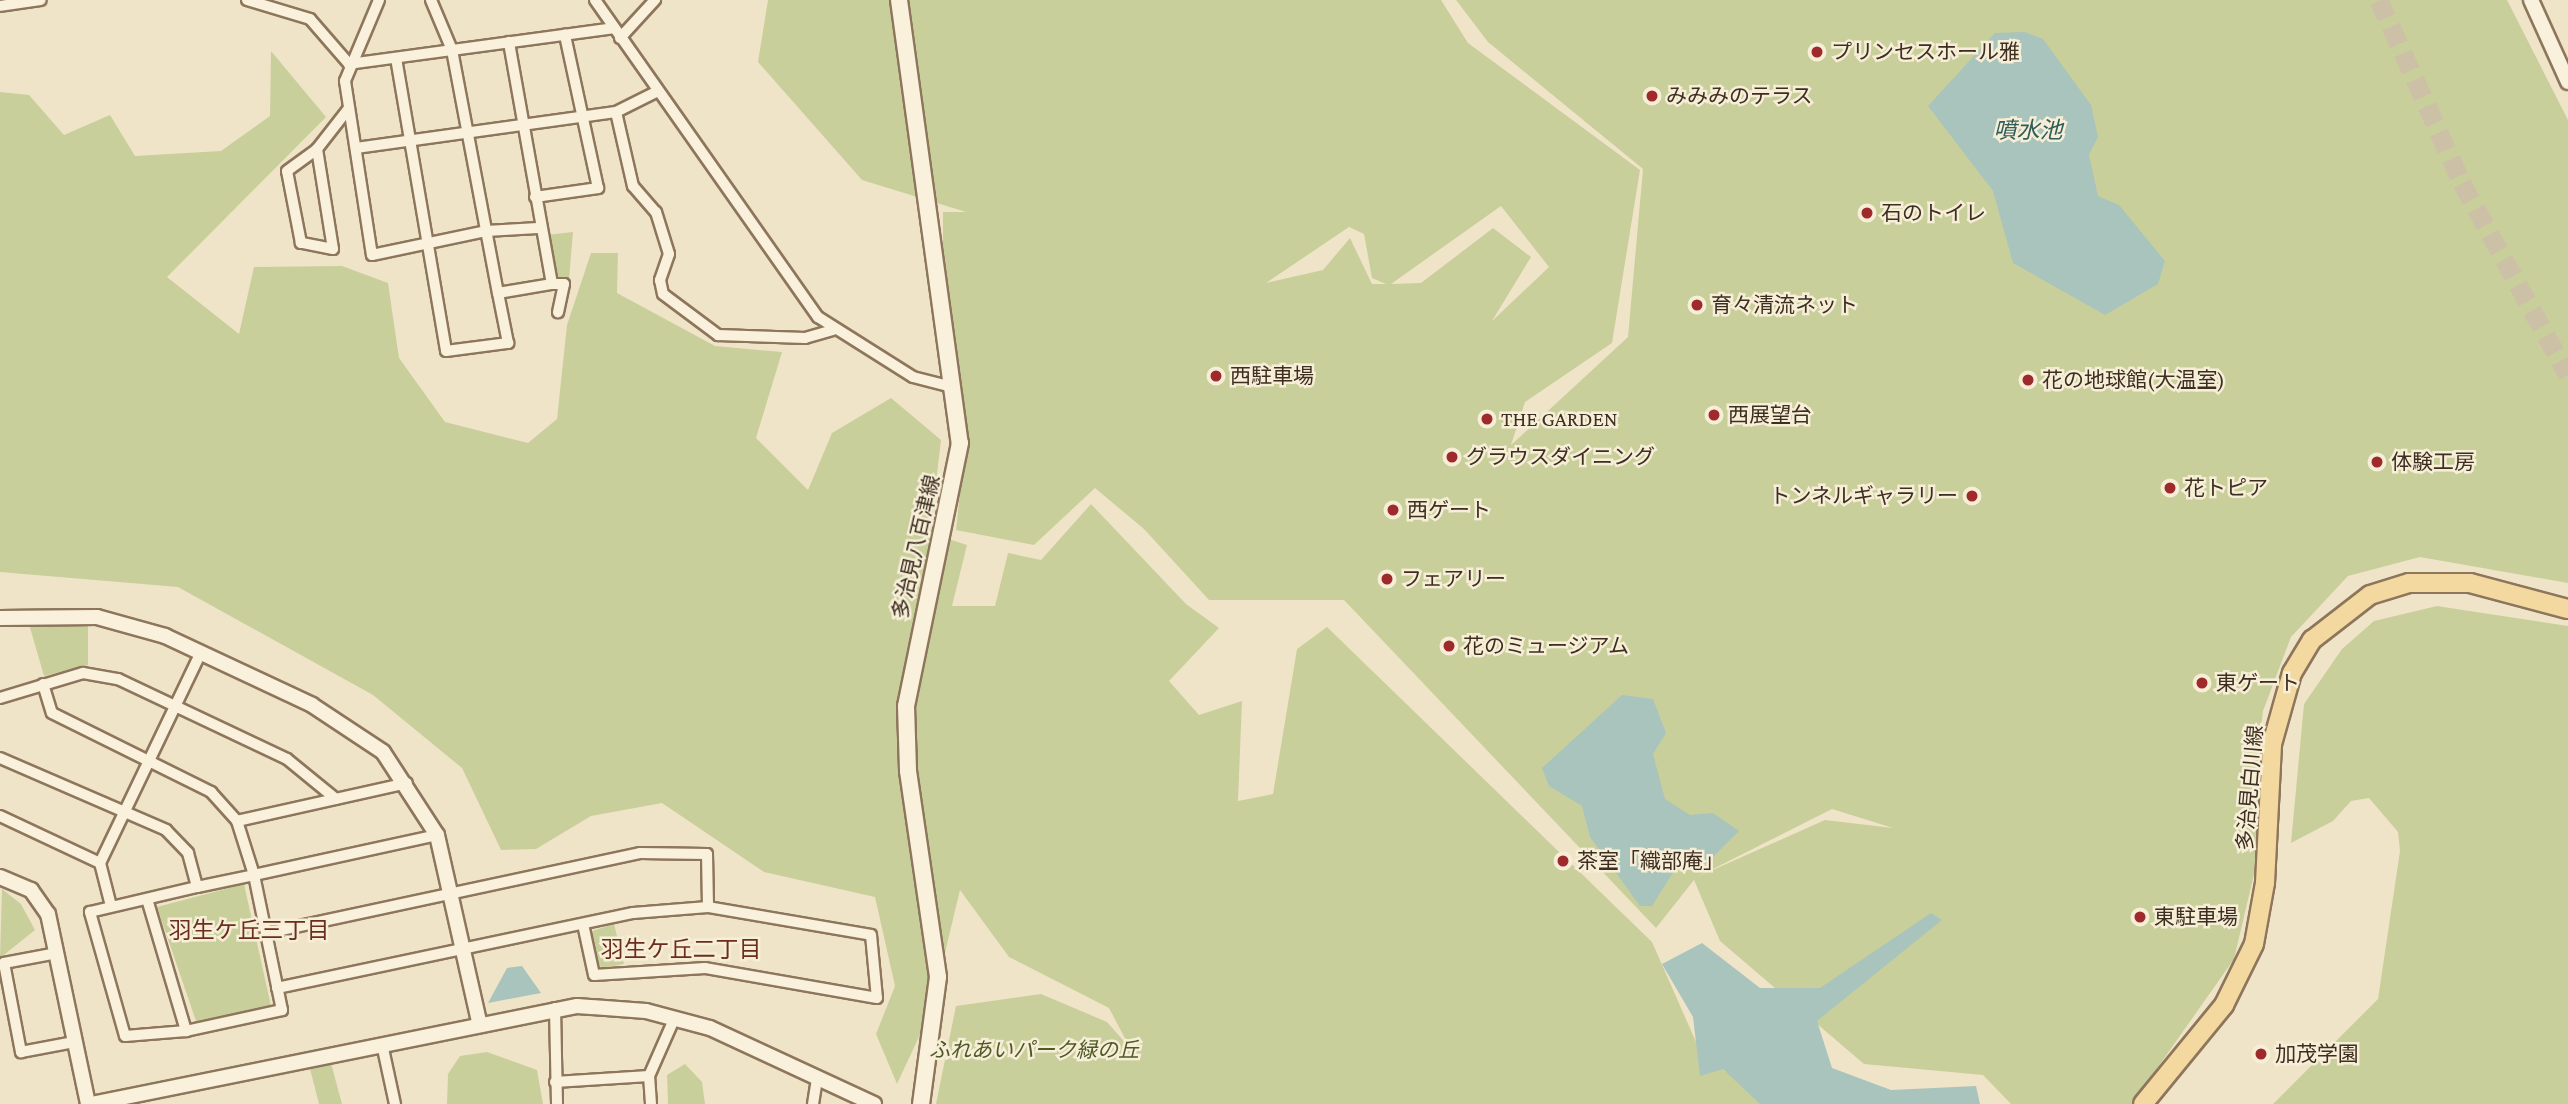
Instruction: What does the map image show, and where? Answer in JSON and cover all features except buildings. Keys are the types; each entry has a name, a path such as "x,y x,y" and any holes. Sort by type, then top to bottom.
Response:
{"main road":[{"name":"多治見八百津線","path":"899,0 960,443 906,706 908,771 938,976 920,1104"},
{"name":"多治見白川線","path":"2143,1104 2224,1005 2254,944 2265,883 2272,744 2292,673 2312,640 2370,595 2409,583 2470,583 2568,608"}],"street":[{"path":"0,6 41,0"},
{"path":"247,0 310,19 349,64"},
{"path":"379,0 349,64 349,108 372,255 486,231 538,228"},
{"path":"396,58 425,244 446,351 508,343 452,50 431,0"},
{"path":"595,0 658,91 833,330 912,377 952,387"},
{"path":"349,64 565,35 617,33 655,0"},
{"path":"2530,0 2568,82"},
{"path":"535,197 598,188 565,35"},
{"path":"509,42 538,228 552,284"},
{"path":"356,148 616,112 658,91"},
{"path":"317,149 333,250 301,243 287,172 317,149 349,108"},
{"path":"616,112 633,186 656,212 669,254 660,280 663,294 718,335 805,338 833,330"},
{"path":"498,293 564,284 558,312"},
{"path":"0,618 97,617 201,652 343,722 383,752 407,783 437,835 466,948 479,1022"},
{"path":"111,906 100,863 201,652"},
{"path":"0,698 43,684 93,673 175,706 287,759 337,799"},
{"path":"43,684 52,713 200,783 237,821 254,875 282,1010 186,1031 125,1036 90,912 111,906 147,899 197,887 254,875 437,835"},
{"path":"0,758 174,835 188,853 197,887"},
{"path":"237,821 407,783"},
{"path":"0,817 100,863"},
{"path":"267,933 640,853 707,854 708,906"},
{"path":"0,877 38,897 57,953 74,1042 90,1104 479,1022 555,1008 602,1006 675,1017 874,1104"},
{"path":"147,899 186,1031"},
{"path":"277,988 583,925 708,906 871,935 877,998 705,968 594,975 583,925"},
{"path":"57,953 4,963 21,1052 74,1042"},
{"path":"555,1008 556,1104"},
{"path":"651,1104 649,1076 675,1017"},
{"path":"382,1044 395,1104"},
{"path":"555,1082 649,1076"},
{"path":"813,1104 817,1079"}],"green space":[{"path":"768,0 1441,0 1468,43 1640,170 1612,343 1525,402 1511,445 1628,337 1643,169 1488,42 1456,0 2507,0 2568,120 2568,583 2420,557 2348,576 2291,637 2263,711 2254,790 2261,803 2259,853 2234,959 2132,1104 2011,1104 1983,1075 1864,1064 1720,941 1694,880 1656,928 1344,600 1209,600 1144,529 1095,488 1034,545 956,530 967,428 943,263 943,212 966,212 862,180 758,62","holes":["1501,206 1549,267 1492,321 1531,257 1493,228 1421,283 1391,284","1349,227 1364,234 1372,278 1386,284 1372,284 1350,238 1323,270 1266,283","1832,809 1893,828 1825,820 1697,877"]},
{"name":"ふれあいパーク緑の丘","path":"271,51 326,117 167,277 239,334 254,267 342,266 388,283 399,358 445,422 528,443 557,419 567,325 591,253 618,253 617,293 715,346 782,352 756,438 808,490 832,433 891,398 941,440 930,533 967,545 952,606 995,606 1008,553 1041,560 1091,504 1186,604 1219,628 1169,681 1199,715 1242,701 1238,801 1273,794 1297,649 1327,627 1652,942 1700,1051 1767,1104 936,1104 956,1006 1041,994 1107,1022 1130,1048 1109,1008 1009,957 960,890 931,1011 897,1084 876,1034 895,986 875,897 764,872 662,803 591,816 536,849 501,850 462,768 373,695 178,587 0,572 0,92 29,95 64,135 110,115 135,156 221,151 270,116"},
{"path":"573,232 569,279 556,281 547,235"},
{"path":"2437,606 2568,626 2568,1104 2273,1104 2378,999 2400,851 2398,832 2369,798 2351,801 2333,821 2291,843 2304,704 2342,649 2374,621"},
{"path":"29,624 88,625 88,665 44,676"},
{"path":"244,884 271,1006 197,1024 157,907"},
{"path":"2,889 21,904 35,930 0,958"},
{"path":"614,924 624,964 603,968 596,963 589,932"},
{"path":"487,1052 537,1070 543,1104 447,1104 448,1074 460,1056"},
{"path":"331,1063 342,1104 319,1104 310,1069"},
{"path":"685,1064 702,1082 705,1104 668,1104 667,1075"}],"water":[{"name":"噴水池","path":"2025,32 2043,39 2091,105 2098,137 2089,155 2098,196 2119,205 2165,261 2158,284 2105,315 2013,263 1993,191 1928,106 1995,33"},
{"path":"1622,695 1653,699 1666,733 1653,754 1665,799 1690,815 1713,813 1739,831 1706,864 1691,859 1676,868 1652,906 1640,906 1590,837 1582,806 1549,786 1542,768"},
{"path":"1931,913 1942,920 1817,1021 1832,1068 1891,1090 1976,1086 1980,1104 1760,1104 1723,1069 1700,1076 1693,1017 1662,964 1702,943 1760,988 1820,988"},
{"path":"522,966 541,993 488,1003 507,968"}],"tunnel":[{"path":"2379,0 2462,183 2568,375"}],"place":[{"name":"プリンセスホール雅","path":"1817,52"},
{"name":"みみみのテラス","path":"1652,96"},
{"name":"石のトイレ","path":"1867,213"},
{"name":"育々清流ネット","path":"1697,305"},
{"name":"西駐車場","path":"1216,376"},
{"name":"花の地球館(大温室)","path":"2028,380"},
{"name":"西展望台","path":"1714,415"},
{"name":"THE GARDEN","path":"1487,419"},
{"name":"グラウスダイニング","path":"1452,457"},
{"name":"体験工房","path":"2377,462"},
{"name":"花トピア","path":"2170,488"},
{"name":"トンネルギャラリー","path":"1972,496"},
{"name":"西ゲート","path":"1393,510"},
{"name":"フェアリー","path":"1387,579"},
{"name":"花のミュージアム","path":"1449,646"},
{"name":"東ゲート","path":"2202,683"},
{"name":"茶室「織部庵」","path":"1563,861"},
{"name":"東駐車場","path":"2140,917"},
{"name":"加茂学園","path":"2261,1054"}],"district":[{"name":"羽生ケ丘三丁目","path":"249,930"},
{"name":"羽生ケ丘二丁目","path":"681,949"}]}
